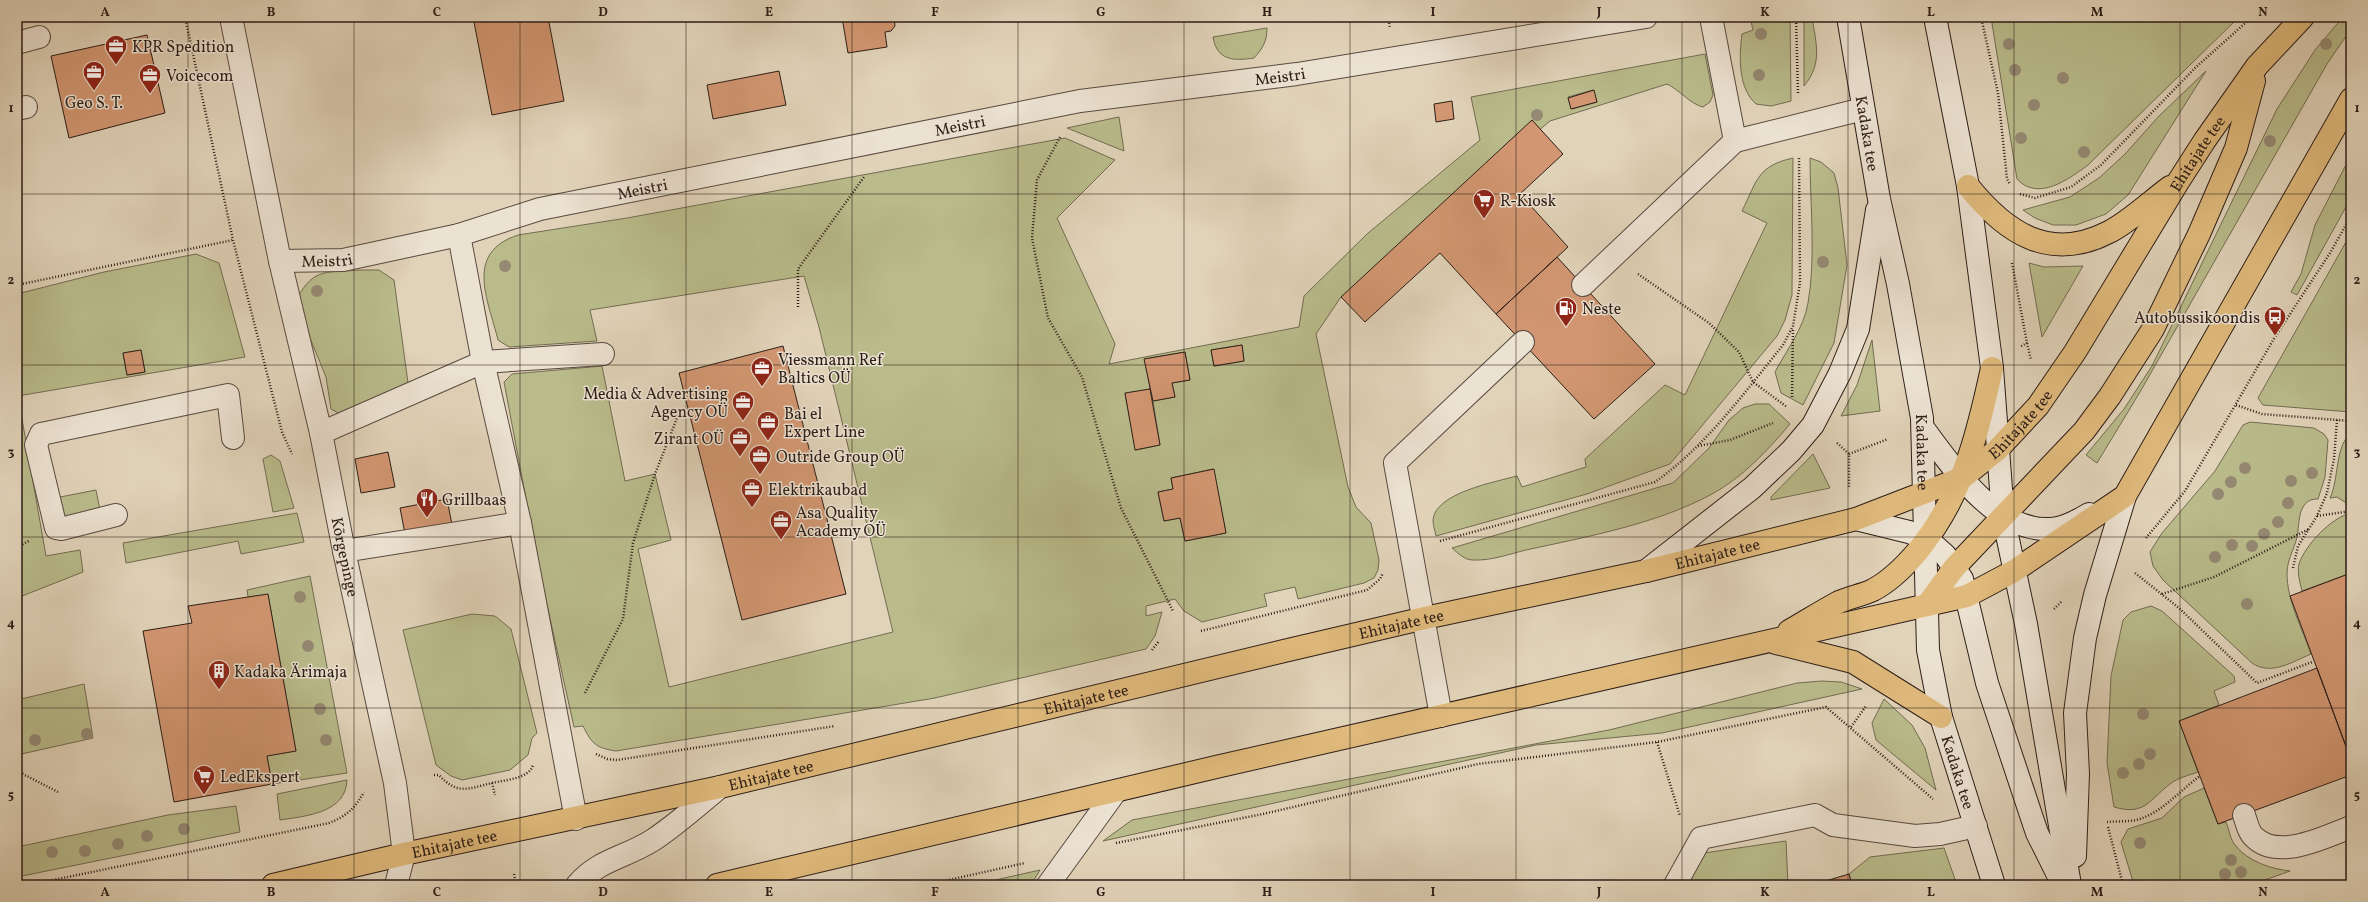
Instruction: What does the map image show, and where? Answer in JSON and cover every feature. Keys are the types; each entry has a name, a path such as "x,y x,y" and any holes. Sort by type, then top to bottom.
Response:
{"main road":[{"name":"Kõrgepinge","path":"231,17 280,261 321,433 344,551 395,783 404,854"},
{"name":"Meistri","path":"280,261 344,260 459,234 540,209 1080,101 1297,74 1646,17"},
{"path":"1711,17 1735,141"},
{"name":"Kadaka tee","path":"1848,17 1879,199 1898,284 1923,428 1923,494 1927,540 1928,650 1941,717 1994,885"},
{"path":"1935,17 1968,186 1992,368 2003,516 2026,624 2070,885"},
{"name":"Ehitajate tee","path":"273,885 404,854 576,819 720,787 1424,618 1646,571 1856,519 1962,478 1998,450 2038,406 2075,352 2178,182 2257,66 2303,17"},
{"path":"17,43 39,37"},
{"path":"1927,605 1954,568 2084,431 2110,396 2153,329 2200,234 2236,148 2257,66"},
{"path":"2074,885 2078,774 2075,713 2085,638 2095,595 2125,496 2351,99"},
{"path":"1583,285 1735,141 1863,109"},
{"path":"1968,186 1987,210 2009,227 2030,239 2058,245 2083,241 2109,232 2178,182"},
{"path":"1646,571 1752,488 1790,451 1812,425 1840,373 1858,329 1879,199"},
{"path":"459,234 483,362 520,522 576,819"},
{"path":"1441,716 1395,463 1523,342"},
{"path":"321,433 483,362 603,354"},
{"path":"1770,642 1840,602 1874,590 1903,568 1927,540 1947,510 1962,478 1981,418 1992,368"},
{"path":"116,515 61,529 56,528 36,445 38,436 41,434 228,395 233,438"},
{"path":"1923,428 1962,478 1981,498 2003,516 2028,528 2050,529 2072,523 2125,496"},
{"path":"725,884 1116,791 1968,596 2014,571 2125,496"},
{"path":"1856,519 1909,532 1927,540 1945,555 1962,580 1968,596 1987,683 2037,833 2063,885"},
{"path":"344,551 520,522"},
{"path":"1770,642 1853,662 1883,679 1941,717"},
{"path":"577,885 588,872 608,860 652,841 720,787"},
{"path":"1048,885 1116,791"},
{"path":"1675,885 1701,838 1815,815 1833,825 1915,836 1948,832 1976,826"},
{"path":"2244,815 2254,837 2276,848 2309,844 2351,827"},
{"path":"396,885 404,854"}],"path":[{"path":"185,17 233,240 282,432 294,460"},
{"path":"1796,17 1799,98"},
{"path":"1981,17 1998,93 2007,179 2013,189"},
{"path":"2016,193 2035,198 2071,187 2101,166 2195,68 2252,17"},
{"path":"1062,134 1037,180 1032,238 1048,318 1082,377 1121,508 1173,611"},
{"path":"798,307 798,269 891,139"},
{"path":"1792,403 1793,326 1800,282 1799,156"},
{"path":"2142,545 2184,491 2351,216"},
{"path":"17,285 233,240"},
{"path":"1613,257 1709,323 1738,352 1753,382 1792,410"},
{"path":"2011,258 2031,362"},
{"path":"1438,541 1655,482 1679,464 1697,447 1783,345 1793,326"},
{"path":"2015,350 2027,343"},
{"path":"2236,405 2262,414 2351,421"},
{"path":"582,699 623,619 633,543 655,474 679,412"},
{"path":"2294,568 2298,546 2317,516 2327,493 2334,459 2337,420"},
{"path":"1697,447 1730,440 1779,421"},
{"path":"1831,439 1849,454"},
{"path":"1849,454 1888,440"},
{"path":"1849,454 1849,489"},
{"path":"2317,516 2351,510"},
{"path":"2161,594 2214,577 2309,529"},
{"path":"1201,631 1366,590 1380,579 1383,573 1382,566"},
{"path":"2130,569 2161,594 2257,683 2312,662"},
{"path":"1148,653 1160,641"},
{"path":"1851,726 1868,702"},
{"path":"1110,844 1263,814 1478,764 1657,742 1826,707 1851,726 1938,804 1948,832"},
{"path":"594,754 607,759 617,760 841,724"},
{"path":"1657,742 1691,855"},
{"path":"434,775 439,775 447,784 454,788 465,789 524,775 532,770 534,762"},
{"path":"17,771 58,792"},
{"path":"2107,822 2135,820 2148,816 2167,804 2184,788 2200,776"},
{"path":"492,783 495,796"},
{"path":"29,885 329,823 344,817 355,807 366,789"},
{"path":"926,885 1032,861"},
{"path":"514,874 516,885"}],"green space":[{"path":"1750,17 1790,17 1791,101 1771,106 1756,104 1746,90 1741,72 1740,52 1742,34 1753,30"},
{"path":"1804,17 1812,17 1817,53 1814,69 1804,86"},
{"path":"1991,17 2239,17 2088,165 2063,182 2044,188 2034,188 2025,186 2017,179"},
{"path":"2343,17 2351,17 2351,29 2327,64 2140,392 2097,463 2086,455 2124,409 2152,366 2277,109 2315,50"},
{"path":"1267,28 1264,44 1254,58 1233,59 1222,55 1215,45 1213,37"},
{"path":"1705,54 1713,95 1710,102 1703,107 1694,103 1667,84 1550,121 1341,297 1316,334 1348,487 1356,507 1371,523 1379,560 1378,570 1374,578 1364,583 1298,599 1295,587 1264,594 1267,606 1202,622 1184,611 1175,599 1146,606 1146,616 1162,612 1155,636 1146,649 935,698 616,751 599,747 595,744 583,726 574,727 540,573 504,382 512,374 602,366 625,481 655,474 671,540 638,549 669,687 893,632 819,327 804,276 590,310 597,341 509,347 498,340 489,309 484,279 485,265 491,253 501,243 518,235 627,218 1065,138 1115,160 1057,218 1115,344 1109,364 1299,327 1304,296 1367,234 1480,140 1471,97","holes":["1593,90 1597,102 1572,109 1568,97","1242,345 1244,361 1214,366 1211,350","1185,352 1190,380 1172,383 1175,397 1153,401 1160,445 1136,450 1125,394 1150,389 1145,359","1213,469 1226,533 1185,541 1180,518 1164,521 1158,492 1173,489 1171,478"]},
{"path":"2206,71 2128,195 2106,214 2076,225 2053,225 2035,218 2023,210 2070,197 2099,178 2125,154 2159,116"},
{"path":"1119,117 1124,151 1067,128"},
{"path":"2351,155 2351,198 2297,295 2291,292 2301,274 2315,225"},
{"path":"1793,158 1792,295 1785,320 1777,336 1670,464 1587,494 1436,536 1433,520 1436,511 1444,503 1455,496 1481,485 1517,476 1522,487 1586,467 1585,459 1665,385 1685,395 1767,223 1742,211 1755,183 1765,170 1781,161"},
{"path":"1810,158 1821,162 1834,173 1838,188 1847,265 1834,343 1803,405 1781,393 1775,372 1799,330 1808,303 1812,268"},
{"path":"2351,233 2351,412 2263,405 2258,398"},
{"path":"196,254 219,263 245,357 18,396 46,556 80,550 83,572 17,598 17,294 104,272","holes":["141,350 145,372 127,375 123,353"]},
{"path":"2029,263 2044,267 2083,266 2042,337"},
{"path":"379,270 394,280 408,383 340,414 331,409 326,377 310,338 298,297 304,287 316,276 330,272"},
{"path":"1872,340 1880,411 1841,416 1857,385"},
{"path":"1755,404 1769,404 1790,424 1773,444 1744,472 1712,494 1691,504 1668,514 1621,528 1493,558 1470,560 1461,556 1452,548 1673,483 1709,448 1729,420 1743,408"},
{"path":"2250,422 2314,428 2324,434 2328,440 2325,477 2318,499 2307,502 2302,510 2296,541 2287,567 2289,594 2311,654 2289,664 2274,668 2259,667 2252,663 2163,580 2153,566 2150,552 2162,533 2215,471 2243,425"},
{"path":"2351,434 2351,506 2337,497 2330,498 2335,482 2342,446"},
{"path":"1813,454 1830,488 1771,500 1771,497"},
{"path":"271,455 280,461 294,508 273,512 263,459"},
{"path":"96,490 101,515 59,522 55,498"},
{"path":"297,513 304,542 241,554 238,541 126,563 123,543"},
{"path":"2351,513 2351,573 2302,591 2298,567 2307,549 2328,526 2336,520"},
{"path":"310,576 347,773 272,784 267,756 296,751 268,595 248,597 247,590"},
{"path":"2151,606 2162,611 2234,676 2235,682 2214,691 2219,705 2179,721 2198,772 2173,782 2146,805 2140,808 2124,809 2114,807 2107,763 2111,676 2123,620 2131,612"},
{"path":"472,614 495,616 511,629 537,733 532,738 528,755 510,770 462,780 451,776 436,765 403,630"},
{"path":"1822,681 1841,682 1862,689 1662,733 1536,745 1103,841 1132,820 1609,730 1797,683"},
{"path":"84,684 93,738 17,755 17,700"},
{"path":"1884,699 1912,725 1925,748 1936,790 1876,740 1872,723"},
{"path":"347,780 345,791 340,800 332,806 323,811 301,817 280,820 277,794"},
{"path":"2204,788 2218,824 2226,822 2232,840 2240,851 2253,860 2267,866 2290,871 2251,885 2134,885 2121,842 2128,829 2162,818 2184,797"},
{"path":"236,806 240,832 17,877 17,847 168,815"},
{"path":"1786,841 1788,885 1687,885 1704,853"},
{"path":"1944,848 1957,885 1852,885 1849,874 1870,857"},
{"path":"1040,870 1031,885 973,885"}],"building":[{"path":"473,17 548,17 564,101 492,115"},
{"path":"842,17 894,17 895,26 891,31 885,32 887,47 848,53"},
{"path":"147,35 165,113 69,138 51,56"},
{"path":"779,71 786,105 713,119 707,85"},
{"path":"1594,90 1597,102 1571,109 1568,98"},
{"path":"1452,101 1454,119 1436,122 1434,104"},
{"name":"R-Kiosk","path":"1532,120 1563,154 1520,194 1568,247 1496,314 1440,253 1365,322 1341,297"},
{"name":"Neste","path":"1557,257 1655,364 1594,419 1496,314"},
{"path":"1242,345 1244,361 1214,366 1211,350"},
{"path":"783,346 846,594 742,620 679,373"},
{"path":"141,350 145,372 127,375 123,353"},
{"path":"1185,352 1190,380 1172,383 1175,397 1153,401 1144,359"},
{"path":"1150,389 1160,445 1135,450 1125,393"},
{"path":"388,452 395,487 361,493 355,459"},
{"path":"1214,469 1226,533 1185,541 1180,518 1164,521 1158,492 1173,489 1171,478"},
{"name":"Grillbaas","path":"447,499 453,530 406,539 400,508"},
{"path":"2351,573 2351,760 2290,596"},
{"name":"Kadaka Ärimaja","path":"268,594 296,751 267,756 272,784 174,802 143,631 192,623 188,606"},
{"path":"2317,668 2351,760 2351,775 2218,824 2179,721"},
{"path":"1849,874 1852,885 1812,885"}],"place":[{"name":"KPR Spedition","path":"116,66"},
{"name":"Geo S. T.","path":"94,92"},
{"name":"Voicecom","path":"150,94"},
{"name":"R-Kiosk","path":"1484,220"},
{"name":"Neste","path":"1566,328"},
{"name":"Autobussikoondis","path":"2275,336"},
{"name":"Viessmann Ref Baltics OÜ","path":"762,388"},
{"name":"Media & Advertising Agency OÜ","path":"743,422"},
{"name":"Bai el Expert Line","path":"768,442"},
{"name":"Zirant OÜ","path":"740,458"},
{"name":"Outride Group OÜ","path":"760,476"},
{"name":"Elektrikaubad","path":"752,508"},
{"name":"Grillbaas","path":"427,518"},
{"name":"Asa Quality Academy OÜ","path":"781,540"},
{"name":"Kadaka Ärimaja","path":"219,690"},
{"name":"LedEkspert","path":"204,796"}]}
